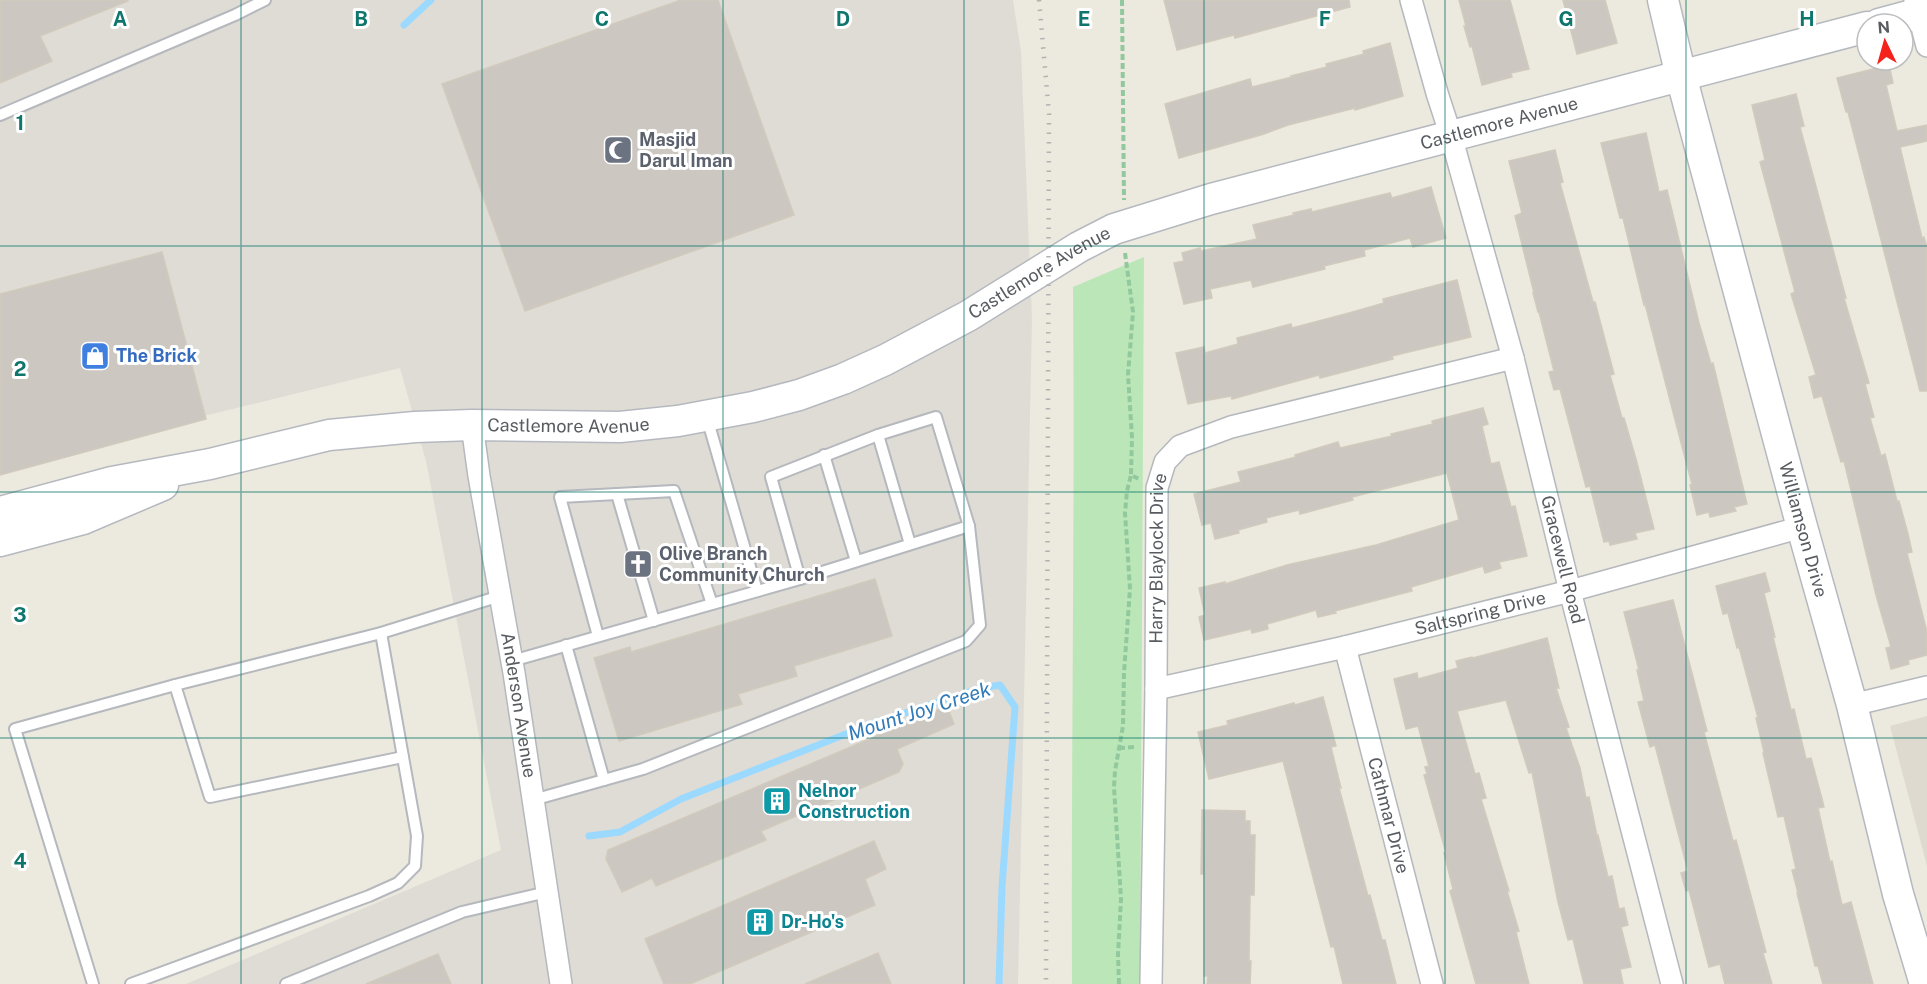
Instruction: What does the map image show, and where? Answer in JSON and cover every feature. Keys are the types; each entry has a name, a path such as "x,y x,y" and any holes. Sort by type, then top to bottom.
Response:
{"street":[{"name":"Gracewell Road","path":"1411,0 1513,358 1570,591 1672,984"},
{"name":"Williamson Drive","path":"1664,0 1681,76 1852,705 1898,894 1925,984"},
{"path":"1920,8 1927,46"},
{"name":"Castlemore Avenue","path":"0,512 112,482 210,464 329,435 415,427 472,425 620,427 707,417 753,407 799,395 885,360 968,316 1079,247 1125,225 1211,199 1855,30"},
{"name":"Harry Blaylock Drive","path":"1150,984 1156,689 1157,488 1166,462 1180,446 1231,427 1513,358"},
{"name":"Anderson Avenue","path":"472,425 512,661 561,984"},
{"name":"Castlemore Avenue","path":"0,541 83,519 210,464"},
{"name":"Saltspring Drive","path":"1156,689 1345,647 1570,591 1802,527"},
{"name":"Cathmar Drive","path":"1345,647 1432,984"},
{"path":"1852,705 1927,687"}],"lane":[{"path":"0,115 224,20 265,0"},
{"path":"707,417 757,591"},
{"path":"533,800 643,769 966,641 980,625 969,525 936,417 824,455 771,477 800,579"},
{"path":"879,435 910,544"},
{"path":"824,455 856,561"},
{"path":"598,636 560,497 674,491 712,604"},
{"path":"617,494 654,621"},
{"path":"512,661 800,579 969,525"},
{"path":"93,984 15,729 175,685 381,633 500,596"},
{"path":"131,984 369,896 398,883 415,866 417,836 381,633"},
{"path":"566,645 604,780"},
{"path":"175,685 210,797 403,757"},
{"path":"286,984 462,912 547,892"}],"path":[{"path":"1119,984 1121,898 1114,788 1123,726 1130,589 1125,513 1131,475"}],"shaded area":[{"path":"0,0 1013,0 1021,52 1032,319 1018,984 186,984 501,850 426,461 400,368 0,466"},
{"path":"1927,716 1927,866 1890,726"}],"green space":[{"path":"1144,257 1140,984 1072,984 1073,287"}],"building":[{"path":"0,0 128,1 40,36 52,61 0,83"},
{"name":"Masjid Darul Iman","path":"681,0 718,0 794,215 525,311 442,84"},
{"path":"1164,0 1349,0 1350,7 1235,38 1234,35 1177,50"},
{"path":"1459,0 1510,0 1529,69 1511,73 1512,77 1482,85 1472,46 1470,47 1464,26 1466,26"},
{"path":"1563,0 1605,0 1617,43 1577,54"},
{"path":"1390,43 1403,96 1355,110 1355,108 1288,125 1179,158 1165,104 1250,79 1252,87 1292,77 1327,67 1326,64 1364,54 1363,51"},
{"path":"1861,72 1891,72 1893,83 1886,85 1897,131 1927,125 1927,141 1900,147 1922,238 1924,237 1927,247 1927,391 1920,391 1848,112 1846,112 1837,78"},
{"path":"1796,94 1804,126 1800,127 1846,298 1844,298 1869,383 1865,384 1874,417 1870,418 1881,456 1885,454 1908,534 1912,552 1907,553 1927,632 1927,655 1908,660 1909,664 1891,669 1886,648 1891,647 1876,595 1844,461 1841,462 1822,396 1814,398 1809,377 1816,375 1791,294 1795,292 1760,162 1765,160 1752,105"},
{"path":"1646,133 1659,192 1667,190 1699,323 1711,364 1713,363 1747,504 1734,507 1736,511 1710,517 1709,512 1697,515 1690,485 1692,484 1623,218 1620,218 1601,143"},
{"path":"1555,150 1563,182 1560,183 1614,374 1610,375 1636,459 1654,529 1635,533 1637,539 1610,545 1609,541 1604,542 1590,486 1586,487 1560,389 1554,390 1549,372 1554,371 1515,216 1522,213 1509,161"},
{"path":"1431,187 1446,238 1413,247 1410,238 1364,250 1365,256 1324,266 1325,269 1253,287 1251,280 1210,289 1212,298 1184,304 1174,263 1184,261 1182,253 1257,239 1253,225 1294,215 1293,213 1311,209 1312,212 1390,193 1392,198"},
{"name":"The Brick","path":"162,252 206,419 0,475 0,294"},
{"path":"1457,280 1471,337 1232,399 1231,396 1188,404 1176,353 1204,347 1205,353 1238,344 1237,338 1291,324 1292,328 1349,313 1384,303 1383,299"},
{"path":"1483,408 1488,424 1482,426 1491,464 1499,462 1511,507 1515,506 1527,556 1499,562 1501,568 1485,573 1483,566 1411,587 1412,591 1335,611 1336,613 1318,617 1316,610 1267,624 1268,629 1252,633 1251,629 1204,640 1199,617 1205,615 1199,588 1225,582 1225,584 1287,565 1376,545 1459,520 1447,473 1352,497 1353,500 1300,514 1299,510 1266,518 1267,522 1215,539 1211,523 1202,525 1194,494 1241,482 1238,472 1296,457 1295,455 1338,442 1340,448 1392,436 1391,434 1433,424 1432,421"},
{"path":"1765,573 1770,591 1764,593 1775,637 1773,637 1791,710 1794,709 1806,759 1811,758 1821,795 1824,807 1818,808 1830,862 1832,861 1842,905 1851,902 1873,984 1823,984 1818,966 1815,966 1792,870 1796,869 1784,816 1778,817 1763,753 1756,718 1758,718 1739,647 1737,648 1728,613 1723,614 1716,586"},
{"path":"875,579 892,636 794,666 797,676 738,694 742,704 619,741 594,658 630,647 631,652"},
{"path":"1673,600 1707,731 1704,732 1733,841 1736,840 1766,952 1763,953 1772,984 1725,984 1720,964 1709,967 1689,890 1686,891 1681,873 1688,871 1655,745 1650,747 1638,702 1644,701 1637,670 1639,670 1624,612"},
{"path":"1547,638 1559,688 1556,688 1569,727 1566,728 1580,768 1586,798 1589,797 1608,877 1612,876 1619,909 1624,908 1628,925 1621,927 1631,967 1620,969 1623,984 1584,984 1573,939 1568,940 1558,902 1532,772 1529,773 1506,700 1457,711 1475,774 1479,773 1486,798 1481,799 1509,891 1507,891 1519,931 1516,932 1529,984 1476,984 1450,891 1453,889 1444,853 1446,853 1424,775 1427,774 1425,767 1429,766 1418,726 1406,729 1394,679 1417,673 1418,679 1458,668 1456,661"},
{"path":"1323,697 1336,746 1331,747 1341,788 1339,788 1368,896 1370,895 1382,940 1385,940 1396,984 1343,984 1334,946 1331,947 1283,761 1209,779 1198,732 1228,725 1227,721"},
{"name":"Nelnor Construction","path":"947,706 954,724 897,749 903,764 899,772 761,831 766,840 656,886 652,878 622,892 606,859 608,850"},
{"path":"1202,810 1245,811 1245,821 1250,821 1250,835 1255,835 1254,895 1250,895 1250,984 1207,984 1208,976 1204,976"},
{"name":"Dr-Ho's","path":"874,841 886,869 865,879 875,905 690,984 664,984 645,939"},
{"path":"878,953 891,984 805,984"},
{"path":"438,954 451,984 366,984"}],"waterway":[{"name":"Mount Joy Creek","path":"404,25 431,0"},
{"name":"Mount Joy Creek","path":"589,836 620,832 681,799 874,723 981,688 1000,685 1015,707 1002,887 999,984"}],"railway":[{"path":"1039,0 1049,114 1046,984"}],"place":[{"name":"Masjid Darul Iman","path":"618,150"},
{"name":"The Brick","path":"95,356"},
{"name":"Olive Branch Community Church","path":"638,564"},
{"name":"Nelnor Construction","path":"777,801"},
{"name":"Dr-Ho's","path":"760,922"}]}
